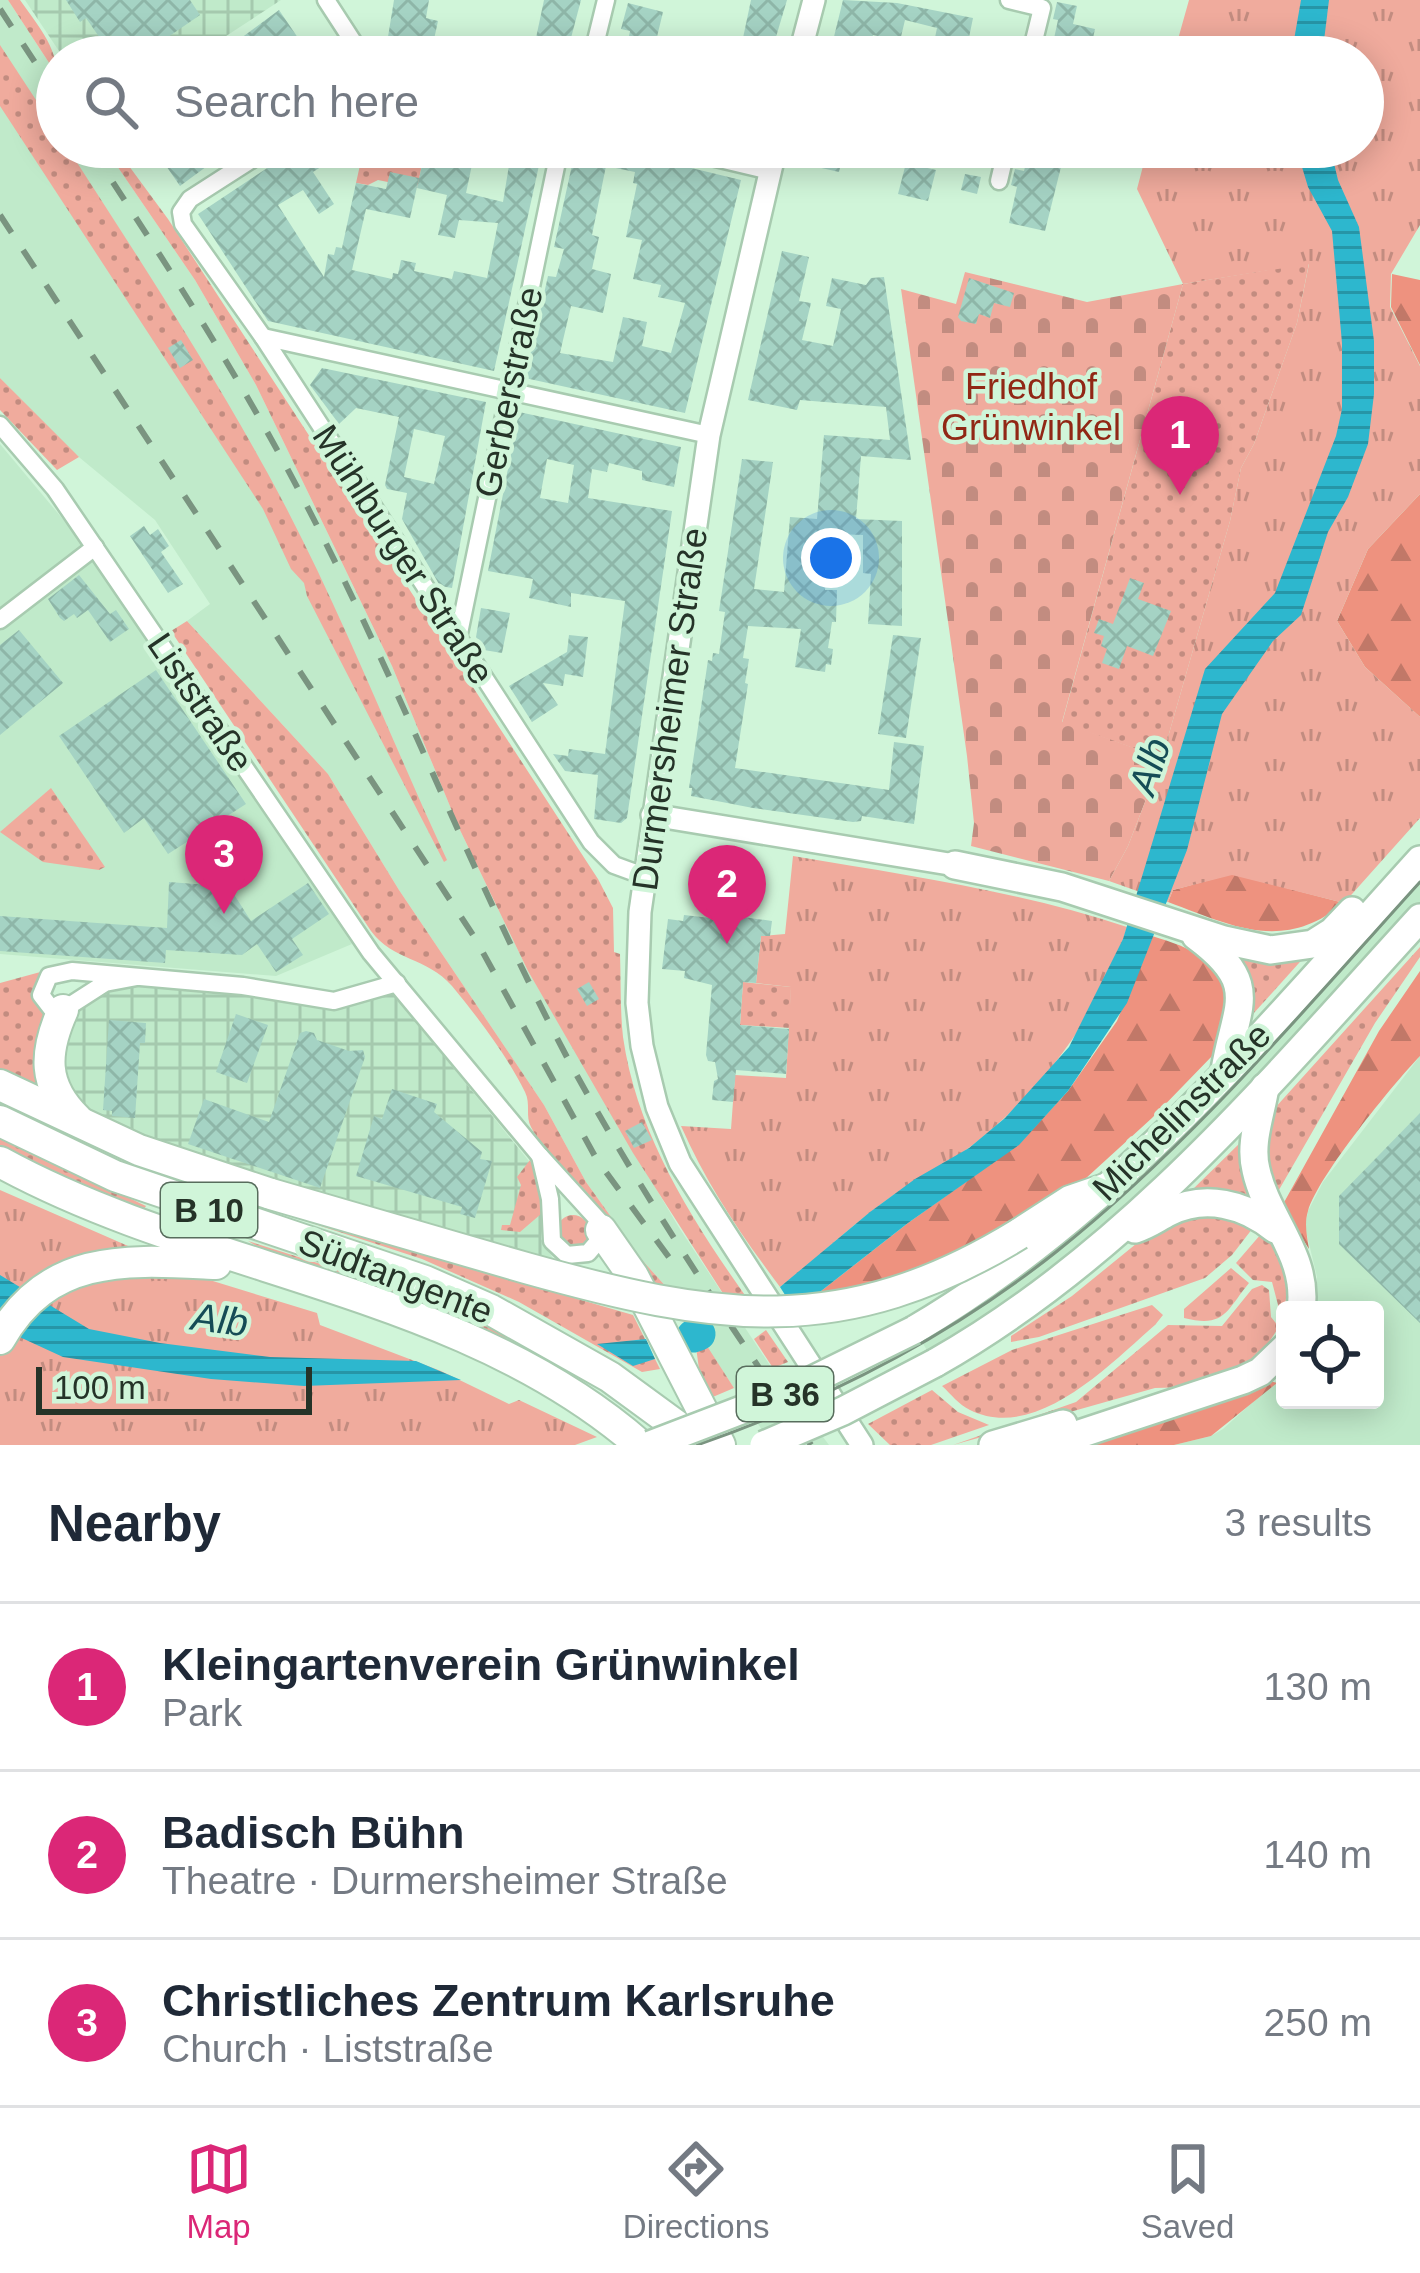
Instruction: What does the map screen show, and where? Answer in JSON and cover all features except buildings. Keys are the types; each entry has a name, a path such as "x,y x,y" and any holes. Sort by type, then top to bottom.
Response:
{"highway":[{"path":"63,1010 50,1037 50,1072 63,1105 91,1130"},
{"path":"0,1085 91,1130 271,1195 643,1300 730,1312 806,1310 869,1299 958,1268 1070,1201 1105,1189"},
{"name":"Südtangente","path":"0,1121 115,1175 425,1282 491,1310 610,1377 703,1445"},
{"name":"Südtangente","path":"0,1162 102,1211 386,1308 507,1358 577,1398 640,1445"},
{"path":"601,1230 633,1276 720,1445"},
{"name":"B 10","path":"0,1339 31,1299 65,1276 95,1265 126,1261 264,1266"}],"main road":[{"path":"955,866 1062,887 1177,924 1221,946 1271,950 1313,944 1332,932 1359,903 1411,870"},
{"name":"Michelinstraße","path":"650,1445 785,1394 914,1330 1026,1255 1105,1189 1224,1074 1411,870"},
{"name":"Michelinstraße","path":"764,1445 935,1363 1022,1308 1114,1236 1265,1087 1420,918"},
{"path":"1221,946 1240,999 1240,1018 1224,1074"},
{"path":"1265,1087 1255,1138 1258,1178 1299,1265 1301,1301"},
{"path":"1114,1236 1149,1225 1184,1206 1235,1205 1255,1212 1282,1234"},
{"path":"1046,1445 1222,1389 1260,1372 1276,1357"},
{"path":"993,1445 1107,1411 1167,1404"}],"street":[{"path":"326,0 349,36"},
{"path":"597,36 606,0"},
{"path":"805,36 814,0"},
{"path":"1009,0 1042,8 1035,36"},
{"name":"Mühlburger Straße","path":"239,168 190,200 181,212 183,224 601,855 626,872 644,876"},
{"name":"Gerberstraße","path":"458,638 555,168"},
{"path":"757,168 770,171"},
{"name":"Durmersheimer Straße","path":"771,168 709,435 644,876 637,993 646,1066 680,1163 862,1445"},
{"path":"999,181 1002,168"},
{"path":"262,337 709,435"},
{"name":"Liststraße","path":"0,424 55,489 371,953 540,1156 590,1208 601,1230 598,1244 582,1256 556,1248 540,1156"},
{"path":"0,620 95,547"},
{"path":"652,815 955,866"},
{"path":"137,977 105,983 63,1010 51,1008 41,995 45,980 56,972 137,977 244,986 334,1001 397,983"}],"shaded area":[{"path":"0,0 8,0 36,43 36,168 118,168 195,280 256,385 392,666 459,828 528,971 678,1226 829,1445 772,1445 669,1290 586,1182 544,1105 399,890 328,774 187,621 210,604 155,520 68,448 0,378"},
{"path":"25,0 281,0 226,36 49,36"},
{"path":"0,444 82,542 352,944 276,976 0,954"},
{"path":"1420,874 1420,903 1244,1095 1139,1199 1042,1280 930,1355 920,1339 960,1315"},
{"path":"146,983 331,1007 390,990 537,1171 541,1239 556,1263 264,1179 83,1115 66,1096 61,1036 80,1007 103,991"},
{"path":"1420,1056 1420,1445 1174,1445 1223,1429 1276,1381 1276,1409 1384,1409 1384,1301 1316,1301 1317,1277 1305,1227 1323,1182"}],"green space":[{"path":"8,0 20,0 39,27 44,36 36,36 36,43"},
{"path":"1189,0 1420,0 1420,225 1391,274 1390,307 1420,366 1420,494 1368,549 1337,621 1365,667 1420,717 1420,818 1344,903 1232,875 1173,890 1168,902 1109,881 1162,758 1241,468 1297,323 1309,264 1183,284 1137,189 1142,168 1384,168 1384,36 1179,36"},
{"path":"0,45 36,100 36,161 0,106"},
{"path":"40,168 80,168 267,472 338,616 444,862 263,509"},
{"path":"118,168 130,168 168,219 598,879 613,908 623,1037 641,1108 688,1209 749,1301 733,1309 633,1153 528,971 459,828 392,666 256,385 195,280"},
{"path":"359,168 421,168 417,188 378,180 368,185 356,183"},
{"path":"1309,263 1297,323 1241,468 1162,758 1062,723 1183,284"},
{"name":"Friedhof Grünwinkel","path":"965,272 1087,302 1183,284 1062,722 1162,758 1109,881 971,846 974,823 967,756 901,289 956,304"},
{"path":"1392,274 1420,280 1420,365 1391,307"},
{"path":"0,378 79,457 57,470 0,410"},
{"path":"1420,494 1420,717 1365,667 1337,621 1368,549"},
{"path":"187,621 328,774 399,890 544,1105 586,1182 669,1290 651,1289 599,1208 537,1137 518,1078 452,986 432,969 389,948 371,931 171,631"},
{"path":"51,788 105,867 43,862 0,832"},
{"path":"793,856 1003,894 1127,927 1086,1018 1023,1099 974,1144 888,1199 780,1287 726,1209 681,1126 731,1129 735,1075 786,1078 791,987 756,983 761,936 785,934"},
{"path":"1232,874 1344,903 1322,918 1279,931 1236,926 1168,902 1173,890"},
{"path":"1152,936 1202,957 1226,986 1233,1001 1215,1053 1073,1190 999,1234 895,1279 816,1295 1019,1144 1068,1091 1117,1021"},
{"path":"1420,947 1420,957 1375,1023 1276,1195 1263,1166 1274,1109"},
{"path":"1236,952 1308,953 1253,1014"},
{"path":"44,971 37,979 34,1002 50,1018 48,1100 0,1077 0,983"},
{"path":"1420,971 1420,1056 1358,1131 1315,1195 1306,1221 1309,1249 1282,1206 1379,1031"},
{"path":"743,982 791,987 790,1028 740,1025"},
{"path":"4,1102 478,1270 633,1315 660,1369 642,1372 519,1302 422,1259 131,1164"},
{"path":"0,1137 146,1206 125,1202 35,1163 0,1146"},
{"path":"1245,1138 1260,1205 1188,1194"},
{"path":"530,1160 540,1182 541,1214 520,1232 501,1230 502,1225 510,1225 521,1185 517,1177"},
{"path":"0,1190 135,1249 95,1278 190,1274 317,1313 320,1325 441,1371 509,1404 519,1400 597,1437 575,1445 0,1445"},
{"path":"1207,1210 1256,1224 1232,1255 1205,1278 1039,1337 1011,1342 1011,1336 1072,1296 1163,1222"},
{"path":"573,1215 584,1220 589,1231 584,1242 573,1247 562,1242 557,1231 562,1220"},
{"path":"1261,1234 1277,1252 1285,1273 1285,1301 1277,1301 1272,1282 1253,1280 1236,1263"},
{"path":"248,1241 400,1289 510,1337 499,1339"},
{"path":"1231,1268 1249,1283 1229,1309 1208,1321 1184,1318 1184,1309"},
{"path":"1262,1285 1269,1290 1276,1332 1252,1364 1192,1387 1155,1388 953,1445 1076,1402 1168,1325 1222,1326 1252,1289"},
{"path":"1152,1305 1163,1315 1155,1325 1095,1377 1046,1408 995,1417 966,1408 942,1386 1012,1350"},
{"path":"766,1330 788,1362 773,1368 754,1339"},
{"path":"707,1346 734,1388 708,1399 693,1370 699,1369 696,1347"},
{"path":"1266,1380 1276,1383 1211,1436 1174,1445 1083,1445"},
{"path":"932,1390 958,1412 989,1425 931,1445 890,1445 868,1424"}],"water":[{"path":"1301,0 1329,0 1325,36 1295,36"},
{"path":"1302,168 1335,168 1359,227 1374,341 1368,444 1348,497 1328,532 1301,615 1273,641 1222,714 1187,850 1127,1003 1068,1091 1019,1145 816,1295 787,1298 780,1287 870,1212 969,1148 1005,1118 1069,1047 1123,939 1205,669 1275,593 1336,436 1342,409 1342,343 1332,231"},
{"path":"0,1275 89,1329 270,1357 416,1361 461,1380 304,1386 211,1379 63,1357 0,1328"},
{"path":"646,1339 655,1359 633,1366 597,1344"}],"waterway":[{"name":"Alb","path":"693,1336 699,1334"}],"tram line":[{"path":"697,1445 792,1408 885,1364 973,1312 1056,1252 1200,1121 1420,882"}],"railway":[{"path":"0,9 36,64"},
{"path":"104,168 285,464 569,1061 655,1208 811,1445"},
{"path":"0,215 475,938 597,1160 674,1264"}],"place":[{"name":"Kleingartenverein Grünwinkel","path":"1180,495"},
{"name":"Christliches Zentrum Karlsruhe","path":"224,914"},
{"name":"Badisch Bühn","path":"727,944"}]}
